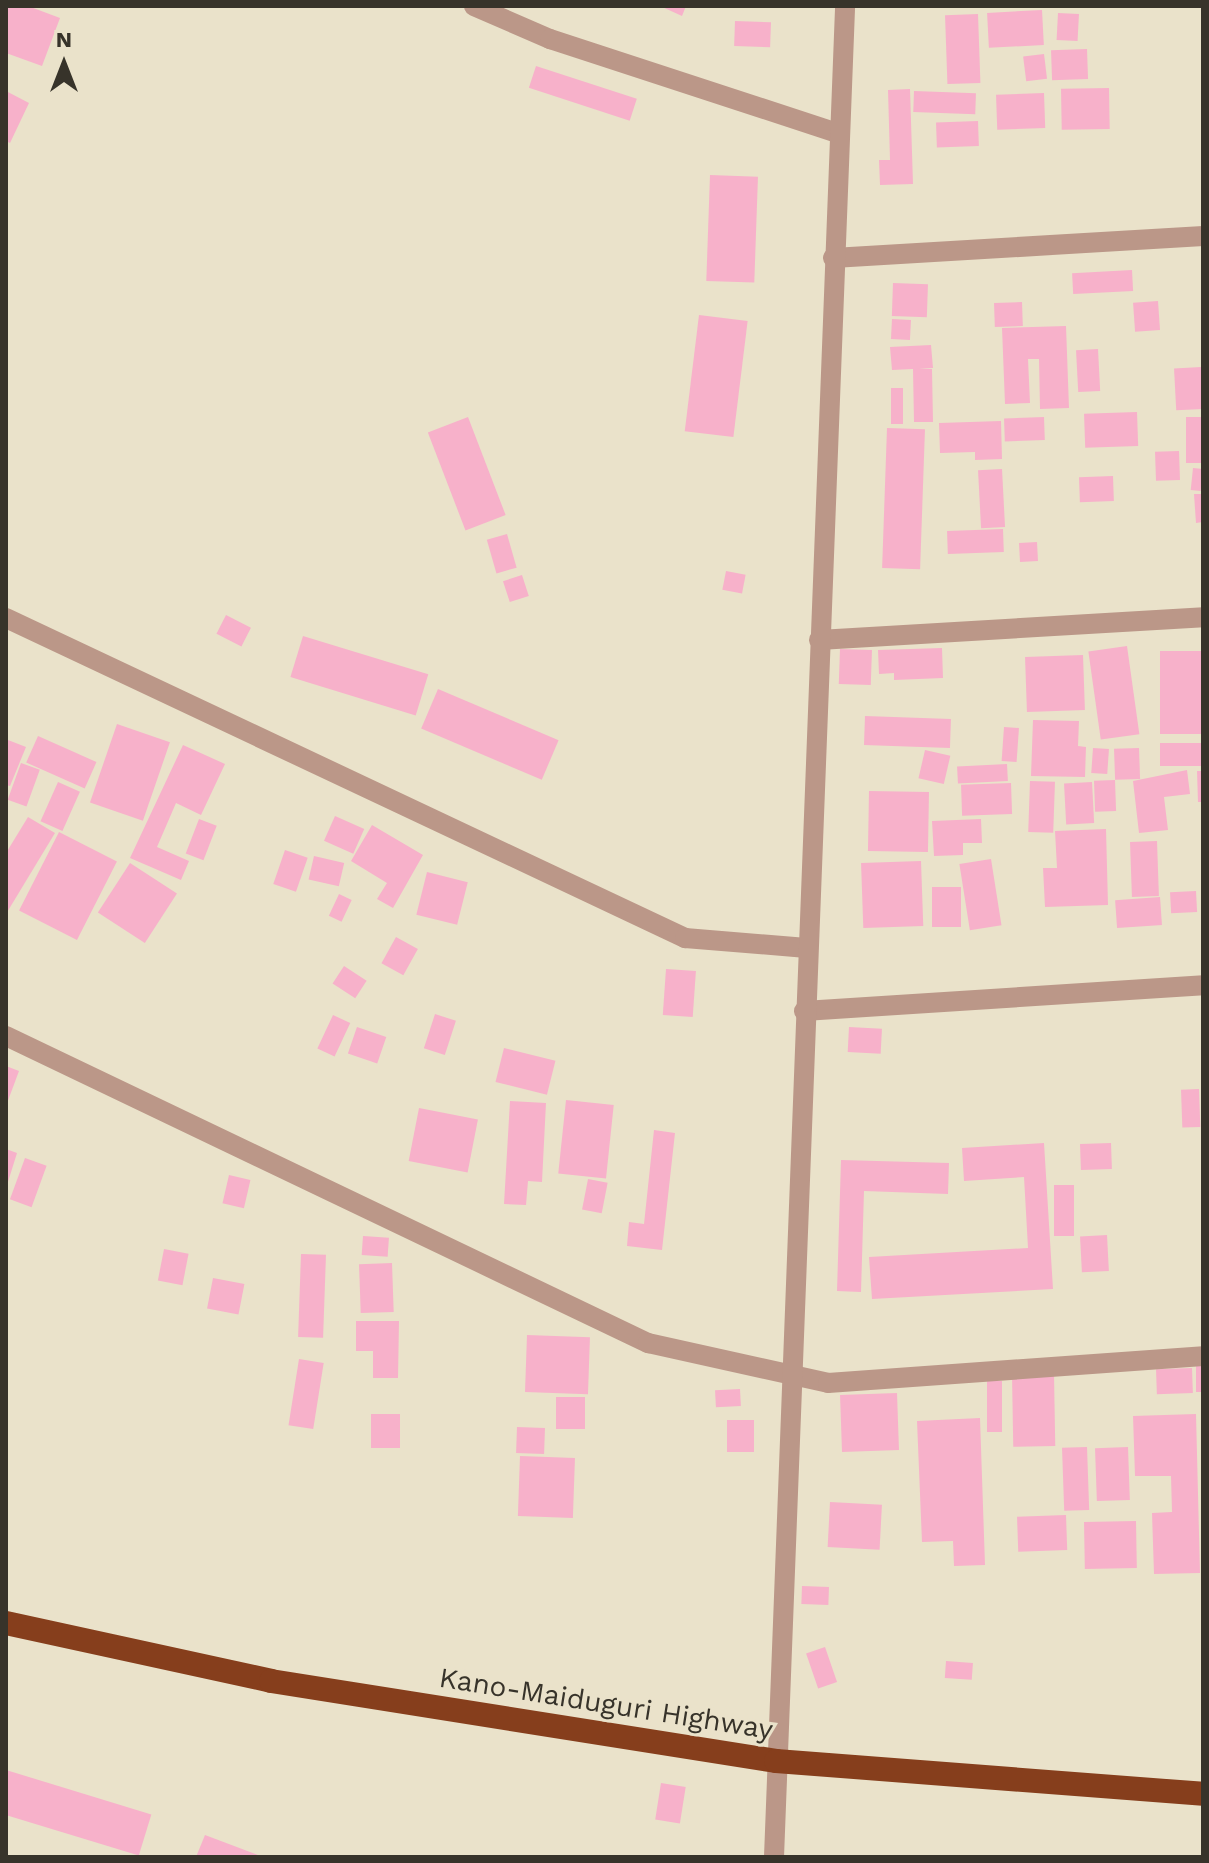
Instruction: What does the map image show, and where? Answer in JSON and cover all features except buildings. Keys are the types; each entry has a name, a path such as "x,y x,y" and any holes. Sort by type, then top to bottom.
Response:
{"highway":[{"name":"Kano-Maiduguri Highway","path":"6,1623 271,1681 776,1761 1203,1794"}],"street":[{"path":"474,6 550,39 838,133"},
{"path":"774,1857 790,1375 845,6"},
{"path":"833,258 1203,236"},
{"path":"819,640 1203,617"},
{"path":"6,618 685,938 807,948"},
{"path":"804,1011 1203,985"},
{"path":"6,1036 648,1343 828,1383 1203,1356"}]}
